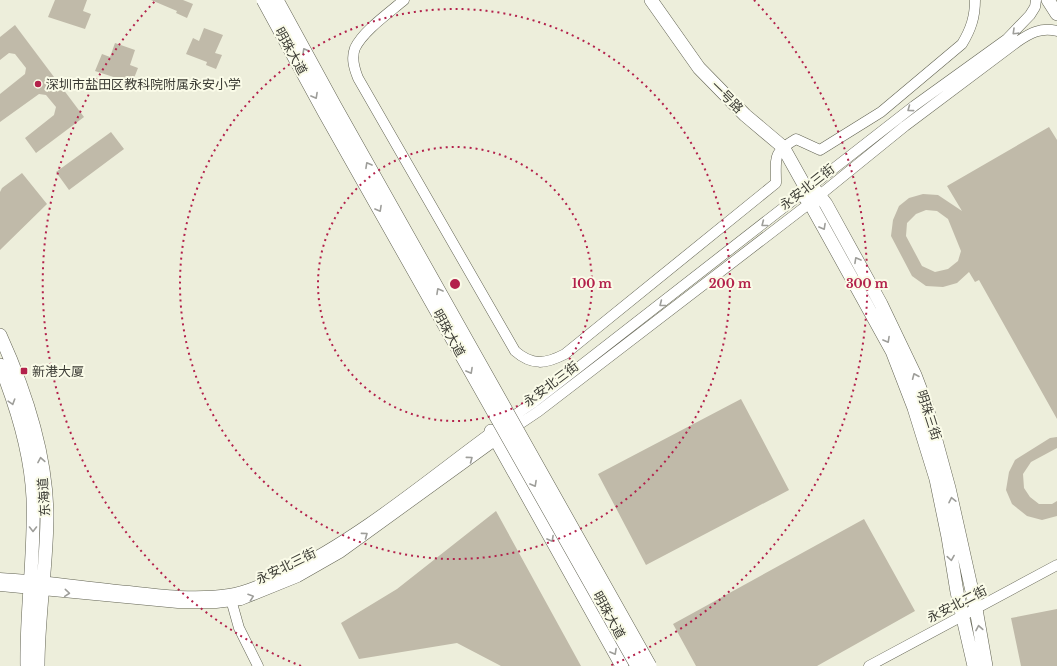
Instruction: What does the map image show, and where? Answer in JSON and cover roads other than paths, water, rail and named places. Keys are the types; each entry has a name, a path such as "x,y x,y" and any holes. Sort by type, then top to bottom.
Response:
{"street":[{"name":"明珠大道","path":"263,0 328,119 637,666"},
{"name":"明珠大道","path":"277,0 650,666"},
{"path":"404,0 364,36 355,48 353,66 358,78 515,351 524,359 544,362 565,354 776,183 776,154 783,147 796,139 820,150 881,112 962,44 970,30 975,13 975,0"},
{"name":"一号路","path":"651,0 699,68 745,114 783,147 810,193"},
{"name":"永安北三街","path":"0,578 37,586 178,603 231,598 326,551 493,436 520,423 539,411 810,193 914,106 1007,39 1030,15 1036,0"},
{"path":"1048,0 1057,14"},
{"name":"永安北三街","path":"493,436 507,420 534,402 810,193 905,126 1017,42 1030,33 1040,30 1057,31"},
{"name":"明珠三街","path":"810,193 881,304 915,375 926,404 950,488 976,609 986,666"},
{"name":"明珠三街","path":"810,193 892,351 914,408 936,479 948,537 957,592 974,666"},
{"name":"东海道","path":"0,335 28,407 38,447 46,502 27,666"},
{"name":"东海道","path":"0,365 24,442 30,469 37,586 38,666"},
{"path":"507,420 520,423"},
{"name":"明珠大道","path":"520,423 655,666"},
{"name":"明珠大道","path":"493,436 622,666"},
{"name":"永安北二街","path":"869,666 1057,565"},
{"name":"永安北三街","path":"0,586 37,586"},
{"path":"231,598 239,628 258,666"}],"place":[{"name":"深圳市盐田区教科院附属永安小学","path":"38,84"},
{"name":"新港大厦","path":"24,371"}]}
